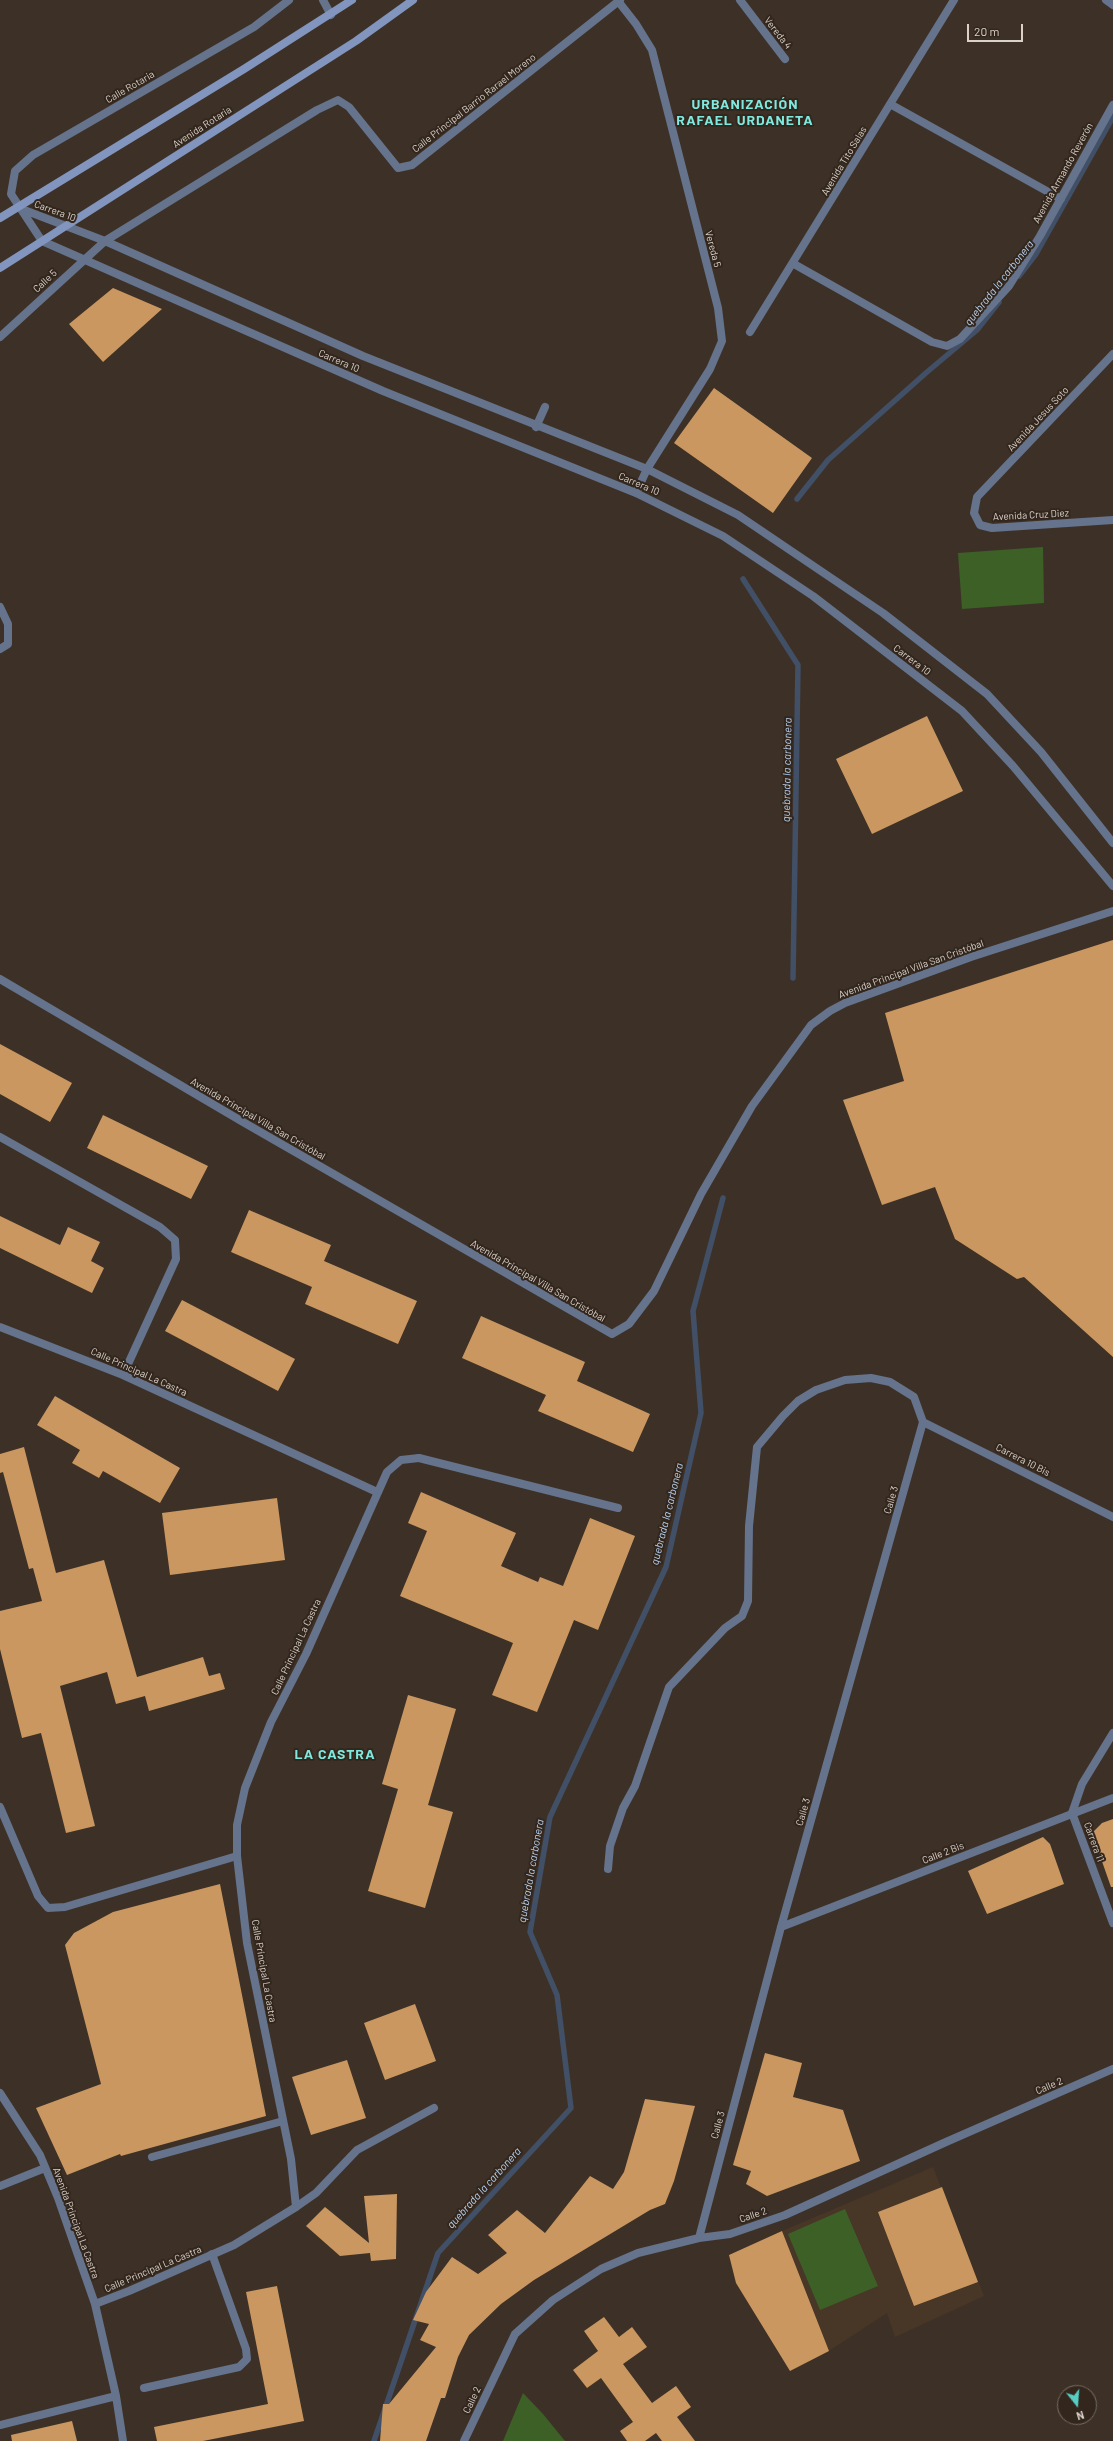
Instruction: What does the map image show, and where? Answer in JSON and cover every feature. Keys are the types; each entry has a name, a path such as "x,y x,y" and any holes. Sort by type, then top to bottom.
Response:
{"main road":[{"path":"0,218 19,208 352,0"},
{"name":"Avenida Rotaria","path":"0,268 356,42 414,0"}],"street":[{"name":"Calle Rotaria","path":"19,208 11,194 16,171 32,156 254,27 289,0"},
{"path":"323,0 330,15"},
{"name":"Calle Principal Barrio Rarael Moreno","path":"105,241 317,110 338,100 349,107 398,168 412,165 619,0"},
{"name":"Vereda 5","path":"619,0 652,50 718,308 722,341 710,369 647,469 636,494"},
{"name":"Vereda 4","path":"740,0 786,59"},
{"name":"Avenida Tito Salas","path":"750,332 794,264 954,0"},
{"path":"1106,0 1113,5"},
{"path":"890,104 1061,199"},
{"name":"Avenida Armando Reverón","path":"794,264 932,342 947,346 960,339 1009,286 1061,199 1113,105"},
{"name":"Carrera 10","path":"19,208 67,225 105,241 313,335 536,426 647,469 738,515 884,613 937,653 987,694 1041,752 1113,843"},
{"name":"Carrera 10","path":"19,208 42,241 383,391 636,494 723,536 800,588 962,711 1013,766 1113,886"},
{"name":"Calle 5","path":"0,337 105,241"},
{"name":"Avenida Jesus Soto","path":"977,497 1113,354"},
{"path":"536,426 545,407"},
{"name":"Avenida Cruz Diez","path":"977,497 974,513 980,525 992,528 1113,520"},
{"path":"0,607 8,624 8,644 0,649"},
{"name":"Avenida Principal Villa San Cristóbal","path":"0,979 243,1122 612,1334 629,1324 654,1291 701,1194 752,1106 811,1025 830,1011 845,1003 971,957 1113,911"},
{"path":"0,1137 160,1227 175,1240 176,1259 123,1375"},
{"name":"Calle Principal La Castra","path":"0,1327 123,1375 377,1492"},
{"path":"608,1868 610,1846 623,1808 635,1786 669,1687 725,1628 742,1616 748,1601 749,1526 757,1448 768,1432 798,1401 816,1390 845,1380 871,1378 890,1382 914,1397 923,1422"},
{"name":"Carrera 10 Bis","path":"923,1422 1113,1517"},
{"name":"Calle 3","path":"699,2238 781,1926 923,1422"},
{"name":"Calle Principal La Castra","path":"95,2304 129,2291 212,2254 268,2226 296,2207 292,2166 247,1943 237,1856 237,1825 245,1788 271,1722 306,1654 387,1472 401,1460 419,1458 618,1508"},
{"path":"1072,1813 1082,1784 1113,1733"},
{"name":"Calle 2 Bis","path":"781,1926 1113,1798"},
{"path":"0,1807 38,1896 48,1908 65,1907 237,1856"},
{"name":"Carrera 11","path":"1072,1813 1113,1923"},
{"name":"Calle 2","path":"464,2441 515,2334 553,2300 602,2270 638,2253 699,2238 730,2234 784,2216 946,2142 1113,2069"},
{"name":"Avenida Principal La Castra","path":"0,2093 40,2155 58,2198 95,2304 116,2396 123,2441"},
{"path":"296,2207 316,2193 356,2150 434,2108"},
{"path":"152,2158 283,2121"},
{"path":"0,2186 45,2168"},
{"path":"144,2388 239,2367 248,2359 212,2254"},
{"path":"0,2425 116,2396"}],"shaded area":[{"path":"933,2167 984,2296 895,2337 887,2313 829,2351 782,2231"}],"green space":[{"path":"1043,547 1044,603 962,609 958,553"},
{"path":"845,2209 878,2286 820,2310 788,2234"},
{"path":"523,2393 543,2414 565,2441 503,2441"}],"building":[{"path":"113,288 162,309 103,362 69,324"},
{"path":"714,388 812,458 773,513 674,443"},
{"path":"927,716 963,791 872,834 836,759"},
{"path":"1113,940 1113,1357 1024,1277 1017,1279 955,1239 935,1187 882,1205 843,1100 904,1081 885,1013"},
{"path":"0,1044 72,1083 50,1122 0,1094"},
{"path":"103,1115 208,1166 191,1199 87,1148"},
{"path":"249,1210 331,1245 324,1261 417,1301 398,1344 305,1304 312,1287 231,1252"},
{"path":"0,1216 60,1245 68,1227 100,1242 91,1261 104,1268 92,1293 0,1248"},
{"path":"182,1300 295,1359 278,1391 165,1331"},
{"path":"481,1316 585,1362 577,1381 650,1414 633,1452 538,1411 546,1395 462,1358"},
{"path":"55,1396 180,1468 160,1503 103,1471 99,1478 72,1463 80,1450 37,1425"},
{"path":"24,1447 56,1573 104,1560 137,1677 203,1657 209,1676 220,1673 225,1689 149,1711 145,1696 116,1704 107,1672 60,1686 95,1826 66,1833 41,1733 22,1738 0,1649 0,1611 42,1601 33,1568 29,1569 3,1472 0,1473 0,1454"},
{"path":"421,1492 516,1533 501,1566 538,1582 540,1577 563,1586 590,1518 635,1536 598,1630 574,1620 537,1712 492,1695 513,1643 400,1596 427,1531 408,1523"},
{"path":"277,1498 285,1560 170,1575 162,1513"},
{"path":"408,1695 456,1709 428,1805 453,1812 425,1908 368,1891 398,1789 382,1784"},
{"path":"1113,1819 1113,1887 1111,1887 1092,1833 1102,1823"},
{"path":"1043,1837 1050,1844 1064,1884 987,1914 968,1871"},
{"path":"220,1884 266,2116 121,2156 120,2154 67,2175 36,2108 101,2084 65,1945 74,1933 113,1912"},
{"path":"415,2004 436,2061 385,2080 364,2023"},
{"path":"765,2053 802,2063 793,2097 843,2110 860,2161 767,2196 746,2184 751,2171 733,2165"},
{"path":"347,2060 366,2118 311,2135 292,2077"},
{"path":"645,2099 695,2106 674,2181 665,2204 650,2210 534,2280 501,2304 469,2335 458,2357 445,2398 441,2398 426,2441 380,2441 383,2404 389,2404 436,2347 420,2340 429,2324 413,2320 426,2292 452,2257 478,2274 507,2253 488,2235 517,2210 545,2233 590,2176 613,2189 624,2172"},
{"path":"942,2187 978,2282 914,2306 878,2212"},
{"path":"397,2194 396,2259 371,2261 370,2253 340,2256 306,2226 325,2207 369,2243 364,2196"},
{"path":"782,2231 829,2351 790,2371 736,2283 729,2255"},
{"path":"277,2286 304,2421 203,2441 157,2441 154,2427 268,2404 246,2292"},
{"path":"604,2317 619,2337 632,2327 647,2347 623,2364 652,2403 676,2386 691,2407 677,2417 695,2441 662,2441 656,2433 645,2441 627,2441 620,2431 633,2422 601,2378 587,2388 573,2370 598,2351 584,2331"},
{"path":"72,2421 77,2441 12,2441 11,2435"}],"waterway":[{"name":"quebrada la carbonera","path":"1019,276 1036,254 1113,117"},
{"name":"quebrada la carbonera","path":"797,499 828,460 927,372 977,330 999,302"},
{"name":"quebrada la carbonera","path":"743,579 798,665 793,978"},
{"name":"quebrada la carbonera","path":"374,2441 438,2253 571,2108 557,1995 530,1932 550,1817 666,1567 701,1413 693,1311 723,1198"}],"district":[{"name":"URBANIZACIÓN RAFAEL URDANETA","path":"745,112"},
{"name":"LA CASTRA","path":"335,1754"}]}
